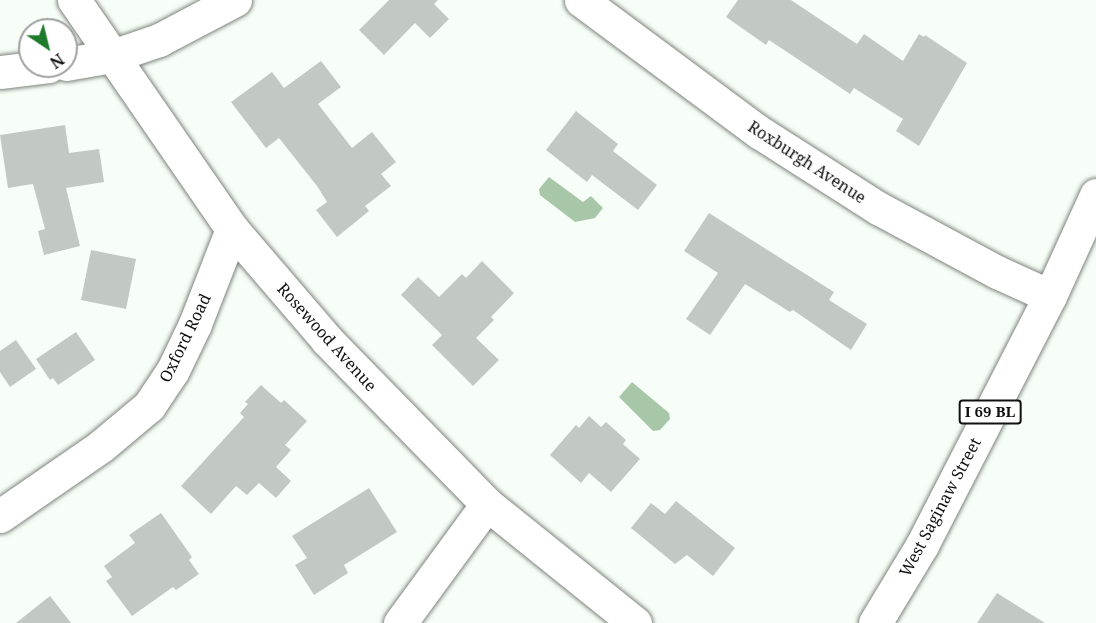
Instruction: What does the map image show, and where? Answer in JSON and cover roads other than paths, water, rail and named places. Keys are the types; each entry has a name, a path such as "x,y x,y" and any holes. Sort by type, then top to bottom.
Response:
{"street":[{"name":"Rosewood Avenue","path":"75,0 232,229 327,340 487,504 635,623"},
{"path":"78,61 112,56 159,40 235,0"},
{"name":"Roxburgh Avenue","path":"581,0 759,132 878,208 997,272 1050,296"},
{"path":"0,72 18,70"},
{"name":"West Saginaw Street","path":"875,623 922,545 1050,296 1096,195"},
{"name":"Oxford Road","path":"0,516 100,447 149,406 173,370 195,324 232,229"},
{"path":"400,623 487,504"}]}
